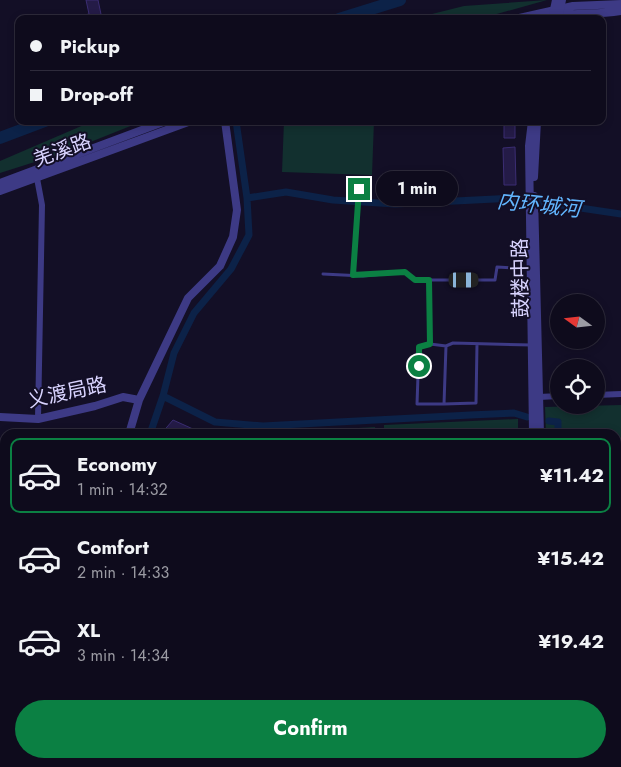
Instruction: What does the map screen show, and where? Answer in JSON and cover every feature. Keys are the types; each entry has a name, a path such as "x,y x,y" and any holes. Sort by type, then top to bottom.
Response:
{"street":[{"path":"553,15 556,0"},
{"path":"559,15 562,0"},
{"path":"594,15 621,4"},
{"path":"533,15 574,6 621,11"},
{"path":"605,15 608,10"},
{"path":"559,15 575,12 587,15"},
{"name":"羌溪路","path":"0,191 36,173 156,125"},
{"name":"羌溪路","path":"0,183 36,173 179,125"},
{"path":"131,429 139,400 188,298 220,266 233,237 236,210 225,125"},
{"path":"532,125 529,146 532,200"},
{"name":"鼓楼中路","path":"537,125 532,200 535,345 540,429"},
{"path":"36,173 42,205 38,419"},
{"path":"533,429 535,345"},
{"path":"605,395 621,394"},
{"path":"539,397 550,396"},
{"name":"义渡局路","path":"0,418 38,419 95,406 123,397 139,400"}],"lane":[{"path":"353,275 359,189"},
{"path":"323,274 353,275 405,272 415,280 495,280 497,267 534,269"},
{"path":"429,280 430,344"},
{"path":"477,344 476,402 417,404 419,347 430,344 446,346 453,343 535,345"},
{"path":"444,404 446,346"}],"green space":[{"path":"547,0 493,15 428,15 464,6"},
{"path":"84,125 133,125 63,153 0,173 0,161"},
{"path":"284,125 374,125 372,175 282,172"},
{"path":"605,405 621,405 621,429 546,429 545,407 550,407 550,414 605,414"},
{"path":"518,419 518,429 384,429 384,425"},
{"path":"375,427 375,429 342,429"}],"building":[{"path":"86,0 98,0 101,15 85,15 89,14"},
{"path":"504,125 515,125 515,138 504,138"},
{"path":"515,147 516,185 504,185 503,148"},
{"path":"173,420 193,429 165,429"}],"waterway":[{"path":"352,15 400,0"},
{"path":"0,138 34,125"},
{"path":"152,429 163,396 174,353 194,313 231,269 249,235 247,198 237,125"},
{"name":"内环城河","path":"247,198 286,192 333,200 395,204 513,198 621,214"},
{"path":"163,396 215,422 263,426 514,413 527,417"},
{"path":"549,421 558,422 558,429"}],"route":[{"path":"359,189 353,275 362,276 405,272 415,280 429,280 430,344 419,347 419,366"}]}
